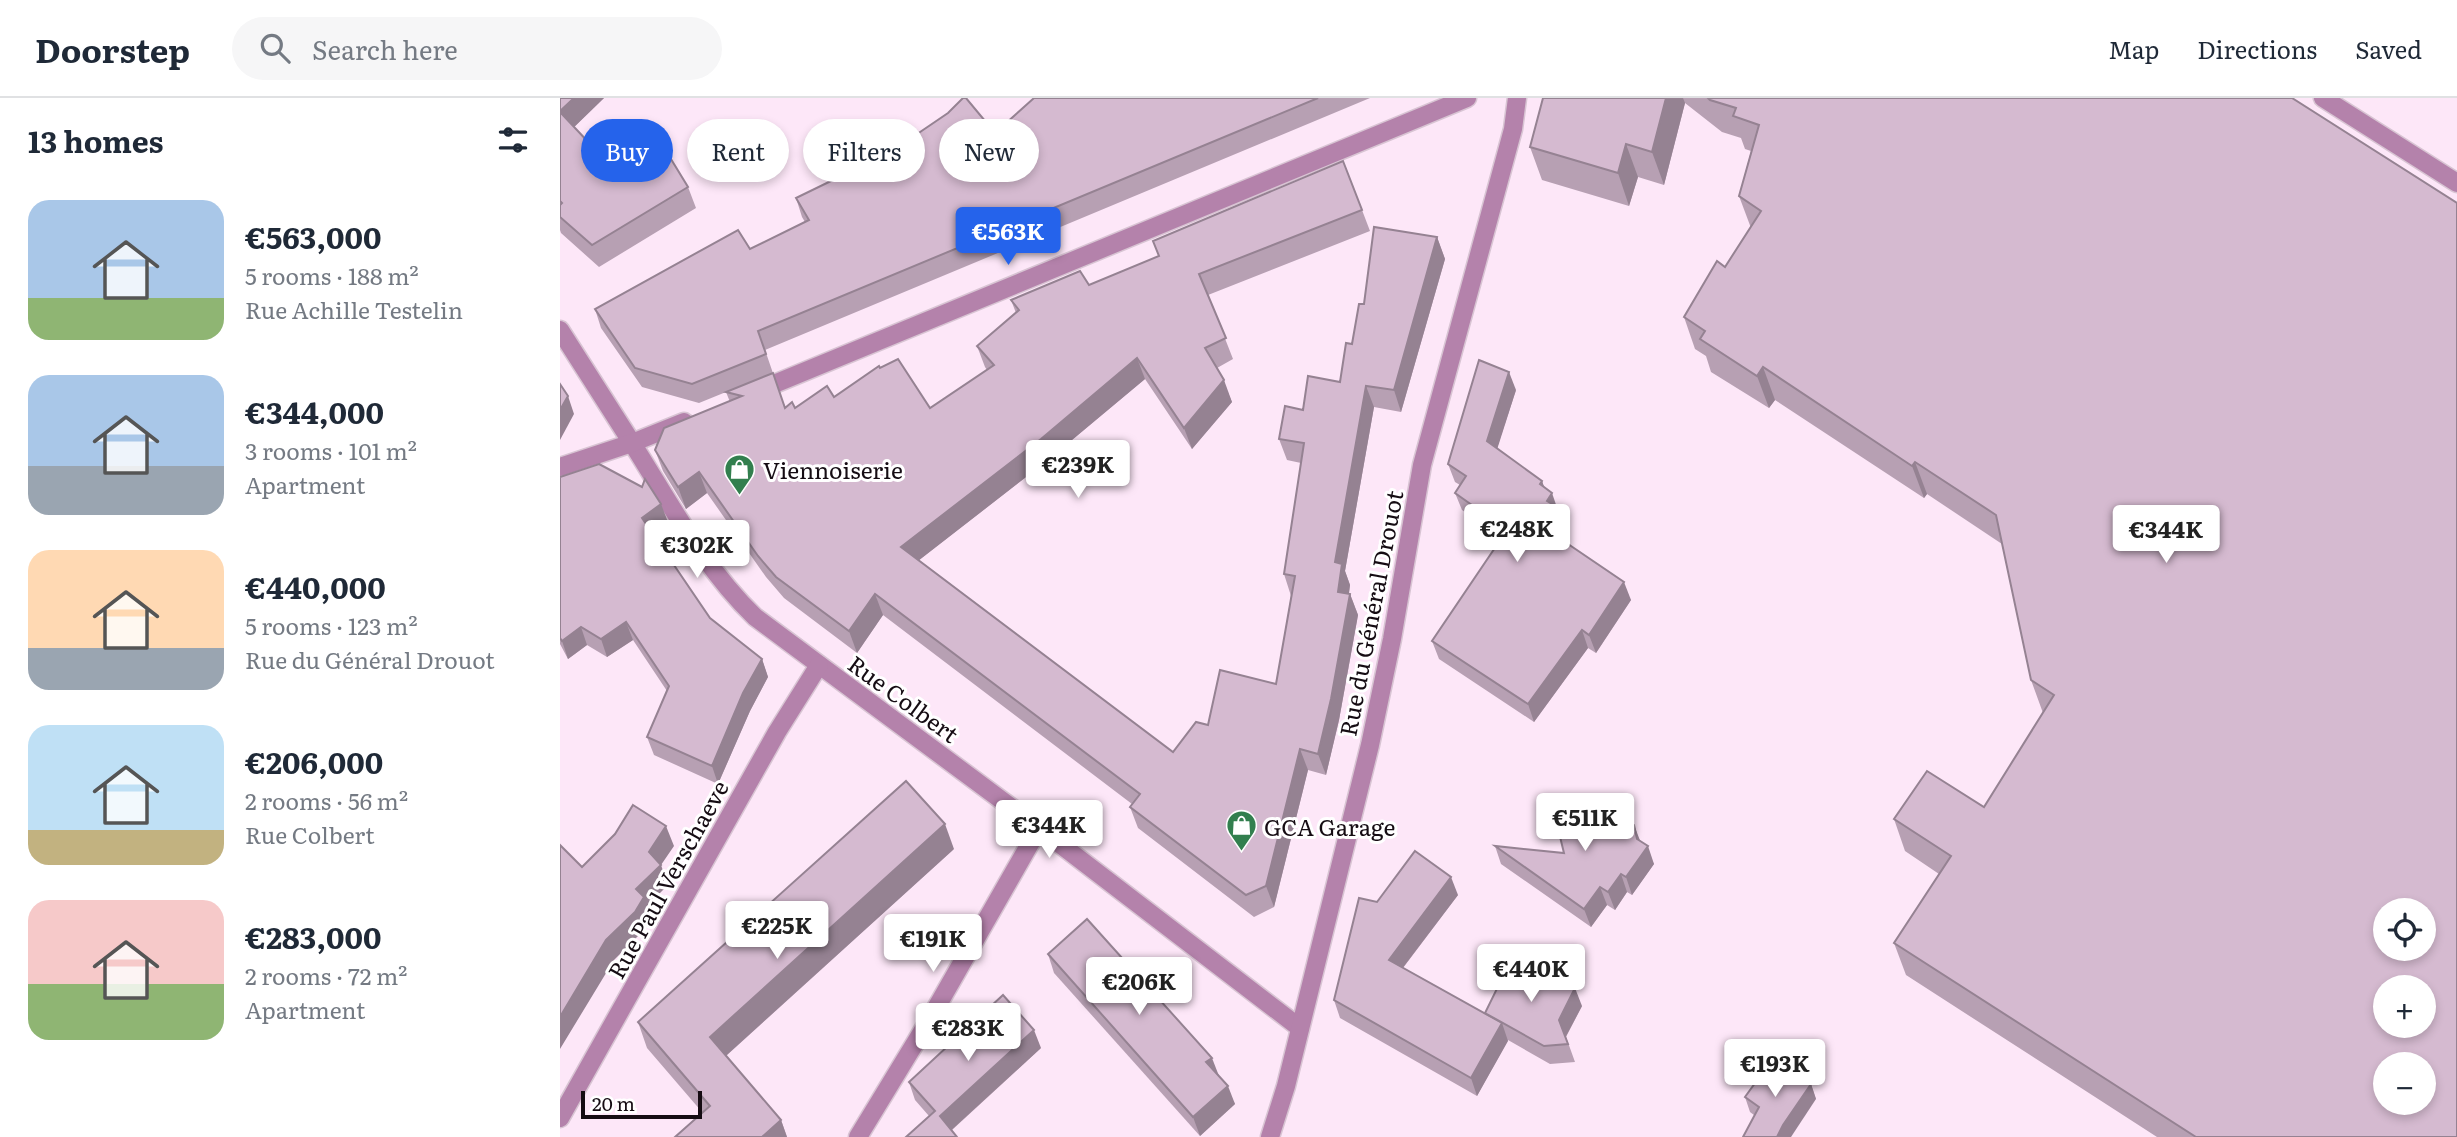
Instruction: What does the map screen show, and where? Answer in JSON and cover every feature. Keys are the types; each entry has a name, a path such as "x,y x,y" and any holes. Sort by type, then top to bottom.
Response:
{"street":[{"path":"741,398 1467,98"},
{"name":"Rue du Général Drouot","path":"1270,1137 1286,1086 1370,745 1392,639 1422,465 1513,129 1517,98"},
{"path":"2323,98 2457,183"},
{"name":"Rue Colbert","path":"560,330 702,553 735,598 755,617 1039,828 1300,1028"},
{"path":"560,467 632,443 704,413"},
{"name":"Rue Paul Verschaeve","path":"560,1118 818,665"},
{"path":"858,1137 931,1017 1039,828"}],"building":[{"path":"560,98 574,98 560,111"},
{"path":"966,98 983,119 939,119"},
{"path":"1034,98 1318,98 758,331 766,354 692,384 635,368 595,309 738,230 750,249 809,220 796,198 829,182 925,182 925,129 939,119 939,182 1039,182 1039,119 1011,119"},
{"path":"1543,98 1666,98 1652,152 1626,144 1618,173 1530,147"},
{"path":"1708,98 2292,98 2457,203 2457,1137 2196,1137 1894,943 1951,856 1894,819 1927,771 1984,807 2054,695 2031,680 1996,515 1915,462 1912,466 1763,367 1757,376 1700,339 1705,331 1684,317 1717,261 1725,267 1761,211 1739,196 1759,125 1733,116 1736,108"},
{"path":"560,112 581,134 581,182 673,182 673,162 688,187 592,245 560,217"},
{"path":"1343,161 1362,210 1199,274 1226,338 1205,348 1224,380 1184,428 1137,358 1041,439 901,547 1173,752 1196,722 1208,725 1220,670 1276,684 1295,576 1284,574 1304,443 1279,439 1285,406 1303,410 1308,376 1340,382 1346,343 1352,344 1359,304 1364,304 1374,227 1437,237 1394,390 1366,386 1335,562 1342,564 1338,592 1350,594 1318,754 1300,749 1266,886 1246,895 1130,807 1140,794 875,594 849,631 776,577 699,472 678,487 655,450 664,428 742,396 726,392 773,373 785,408 792,402 795,408 827,386 834,397 879,366 880,368 898,359 930,408 994,365 977,346 1019,310 1011,300 1080,271 1089,285 1159,256 1153,241"},
{"path":"1479,360 1509,372 1487,441 1542,481 1540,484 1552,493 1547,501 1557,507 1543,527 1624,582 1589,635 1582,630 1528,704 1432,641 1507,530 1455,493 1466,476 1448,464"},
{"path":"560,384 568,396 560,410"},
{"path":"599,464 642,487 645,479 661,504 642,518 710,618 762,659 743,693 712,766 647,737 669,686 626,622 601,639 581,627 562,641 560,638 560,477"},
{"path":"906,781 945,824 710,1037 781,1120 762,1137 675,1137 710,1106 638,1022"},
{"path":"1583,796 1616,820 1623,817 1634,825 1637,839 1648,846 1626,877 1621,874 1608,892 1600,887 1584,909 1495,846 1564,853 1554,812 1574,809"},
{"path":"633,805 666,826 649,852 661,865 636,889 644,897 635,912 606,940 560,1017 560,845 582,867 615,834"},
{"path":"1415,851 1451,877 1389,960 1502,1023 1471,1078 1334,1000 1359,898 1377,902"},
{"path":"1087,919 1212,1058 1206,1062 1228,1086 1193,1117 1048,954"},
{"path":"1512,958 1575,988 1559,1020 1568,1044 1544,1046 1485,1013"},
{"path":"1003,995 1034,1030 940,1116 957,1137 906,1137 935,1111 909,1082"},
{"path":"1774,1057 1811,1084 1777,1137 1743,1137 1759,1107 1745,1097"}],"place":[{"name":"Viennoiserie","path":"740,496"},
{"name":"GCA Garage","path":"1241,853"}]}
